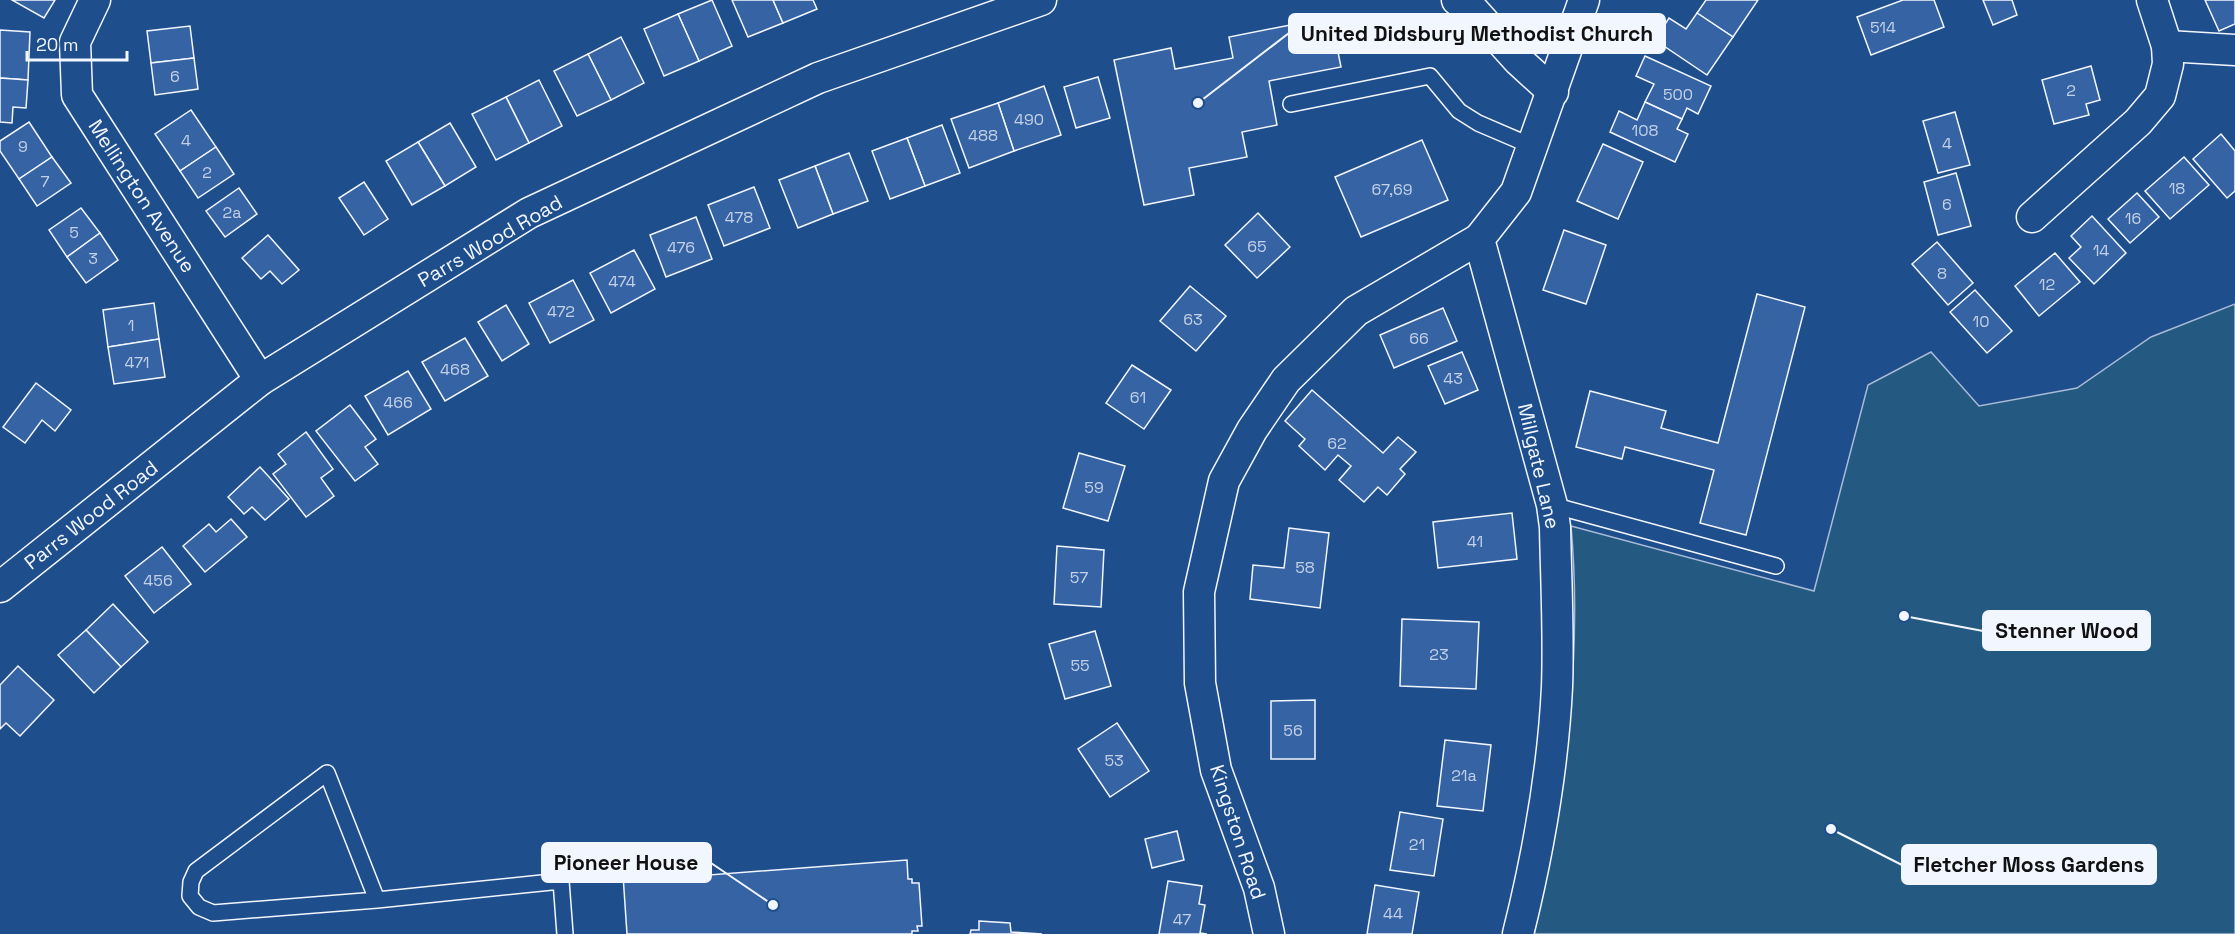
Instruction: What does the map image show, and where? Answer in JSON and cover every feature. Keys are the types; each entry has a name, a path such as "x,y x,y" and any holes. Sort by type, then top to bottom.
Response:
{"street":[{"name":"Mellington Avenue","path":"95,0 75,42 77,95 260,380"},
{"name":"Parrs Wood Road","path":"0,587 260,380 530,213 818,78 1041,0"},
{"path":"1457,0 1473,10 1518,60 1553,92"},
{"path":"1479,239 1516,192 1584,0"},
{"path":"2032,217 2138,122 2160,96 2168,64 2167,46 2152,0"},
{"path":"2167,46 2235,51"},
{"name":"Millgate Lane","path":"1479,239 1552,505 1556,527 1557,684 1554,734 1540,830 1518,934"},
{"name":"Kingston Road","path":"1269,934 1259,888 1216,770 1200,683 1199,592 1224,481 1252,430 1286,380 1356,311 1479,239"}],"lane":[{"path":"1291,104 1430,76 1459,111 1478,123 1533,147"},
{"path":"1552,505 1776,566"},
{"path":"377,900 327,773 196,871 191,882 190,896 199,907 213,913 377,900 561,881 565,934"}],"shaded area":[{"path":"2235,304 2235,934 1534,934 1554,835 1568,731 1574,627 1571,526 1814,591 1868,385 1931,352 1979,406 2077,388 2151,337"}],"building":[{"path":"12,0 55,0 44,18"},
{"path":"712,0 732,46 699,61 678,14"},
{"path":"732,0 773,0 783,23 748,37"},
{"path":"773,0 813,0 817,9 783,23"},
{"path":"1706,0 1758,0 1733,37 1697,13"},
{"path":"1903,0 1934,0 1944,27 1871,55 1857,17"},
{"path":"1983,0 2012,0 2017,15 1993,25"},
{"path":"2205,0 2235,0 2235,24 2219,31"},
{"path":"1697,13 1733,37 1707,75 1655,40 1669,18 1686,29"},
{"path":"678,14 699,61 664,76 644,29"},
{"path":"1331,17 1341,67 1269,81 1277,125 1242,132 1247,157 1189,168 1194,195 1144,205 1114,60 1171,48 1175,69 1233,58 1229,37"},
{"path":"190,26 194,58 151,63 147,31"},
{"path":"0,30 30,32 28,80 0,78"},
{"path":"621,37 644,83 611,100 588,54"},
{"path":"588,54 611,100 577,116 554,71"},
{"path":"1645,56 1711,86 1698,114 1687,108 1682,119 1645,102 1654,84 1636,76"},
{"path":"194,58 198,89 155,95 151,63"},
{"path":"2091,66 2100,100 2086,104 2089,115 2054,124 2042,80"},
{"path":"1098,77 1110,118 1076,128 1064,87"},
{"path":"0,78 28,80 26,108 13,107 12,123 0,122"},
{"path":"539,80 562,126 529,143 506,97"},
{"path":"1044,86 1061,135 1014,151 998,103"},
{"path":"506,97 529,143 496,160 472,114"},
{"path":"1645,102 1682,119 1677,129 1688,134 1675,162 1610,132 1619,111 1637,120"},
{"path":"998,103 1014,151 969,168 951,119"},
{"path":"191,110 216,147 180,171 155,134"},
{"path":"1955,112 1970,165 1938,173 1923,121"},
{"path":"29,122 52,157 19,179 0,151 0,141"},
{"path":"450,123 476,167 445,186 418,142"},
{"path":"942,125 960,173 925,186 907,138"},
{"path":"2221,134 2235,151 2235,191 2227,198 2193,159"},
{"path":"907,138 925,186 890,199 872,151"},
{"path":"1422,140 1448,200 1361,237 1335,177"},
{"path":"418,142 445,186 412,205 386,161"},
{"path":"1603,144 1643,162 1618,219 1577,201"},
{"path":"216,147 234,174 198,198 180,171"},
{"path":"849,153 868,201 833,214 815,166"},
{"path":"52,157 71,183 37,206 19,179"},
{"path":"2184,157 2209,185 2170,219 2145,191"},
{"path":"815,166 833,214 798,228 779,180"},
{"path":"1956,173 1971,226 1938,235 1924,182"},
{"path":"364,182 388,219 364,235 339,198"},
{"path":"754,187 770,228 724,246 708,205"},
{"path":"239,188 257,214 225,237 206,211"},
{"path":"2137,193 2159,217 2130,243 2108,219"},
{"path":"81,208 100,233 67,257 49,230"},
{"path":"1258,213 1290,247 1257,278 1225,245"},
{"path":"2092,216 2126,253 2094,284 2069,258 2081,247 2071,236"},
{"path":"696,217 712,259 666,277 650,235"},
{"path":"1564,230 1606,245 1586,304 1543,290"},
{"path":"100,233 118,260 86,283 67,257"},
{"path":"268,235 299,270 282,284 270,271 261,279 242,258"},
{"path":"1937,242 1973,283 1948,305 1912,264"},
{"path":"634,250 655,289 611,313 590,273"},
{"path":"2055,253 2080,282 2039,316 2015,286"},
{"path":"573,280 594,320 550,343 529,303"},
{"path":"1190,286 1226,316 1196,351 1160,321"},
{"path":"1975,290 2012,331 1987,353 1950,312"},
{"path":"1757,294 1805,307 1746,535 1700,523 1714,470 1625,447 1622,459 1576,447 1590,391 1666,411 1661,428 1718,443"},
{"path":"154,303 159,339 108,347 103,310"},
{"path":"506,305 529,344 502,361 478,322"},
{"path":"1443,308 1457,341 1394,368 1380,335"},
{"path":"465,338 488,376 445,401 422,362"},
{"path":"159,339 165,377 114,384 108,347"},
{"path":"1462,352 1478,390 1445,404 1428,366"},
{"path":"1132,365 1171,390 1144,429 1106,403"},
{"path":"408,371 431,409 388,435 365,396"},
{"path":"36,383 71,410 55,431 42,420 25,443 3,427"},
{"path":"1312,390 1383,453 1398,437 1416,452 1400,469 1405,474 1387,495 1378,487 1364,502 1339,480 1351,466 1338,455 1325,470 1299,446 1305,439 1285,421"},
{"path":"350,405 376,439 365,447 378,464 355,481 316,431"},
{"path":"306,432 333,469 321,478 334,496 306,517 273,474 286,464 278,454"},
{"path":"1079,453 1125,466 1108,521 1063,508"},
{"path":"260,467 289,499 265,520 252,507 244,514 228,497"},
{"path":"1512,513 1517,559 1438,568 1433,522"},
{"path":"231,519 247,537 205,572 183,546 209,524 216,532"},
{"path":"1289,528 1329,533 1320,608 1250,599 1253,565 1284,568"},
{"path":"1057,546 1104,550 1101,607 1054,604"},
{"path":"162,547 191,584 154,613 125,576"},
{"path":"113,604 148,642 121,667 86,630"},
{"path":"1402,619 1479,622 1476,689 1400,686"},
{"path":"86,630 121,667 94,693 58,655"},
{"path":"1095,631 1111,686 1065,699 1049,644"},
{"path":"18,666 54,700 20,736 6,723 0,729 0,685"},
{"path":"1315,700 1315,759 1271,759 1271,701"},
{"path":"1117,723 1149,771 1110,797 1078,749"},
{"path":"1445,740 1491,745 1483,811 1437,806"},
{"path":"1400,812 1443,819 1434,876 1390,870"},
{"path":"1177,831 1184,860 1152,868 1145,839"},
{"path":"907,860 908,879 912,879 912,883 919,883 922,926 917,926 918,931 912,931 912,934 627,934 623,875 709,869 709,875"},
{"path":"1168,881 1202,886 1199,904 1205,905 1200,933 1207,934 1159,934"},
{"path":"1375,885 1419,892 1412,934 1367,934"},
{"path":"979,921 1010,923 1011,932 1042,934 970,934 971,930 979,930"}],"place":[{"name":"United Didsbury Methodist Church","path":"1198,103"},
{"name":"Stenner Wood","path":"1904,616"},
{"name":"Fletcher Moss Gardens","path":"1831,829"},
{"name":"Pioneer House","path":"773,905"}]}
